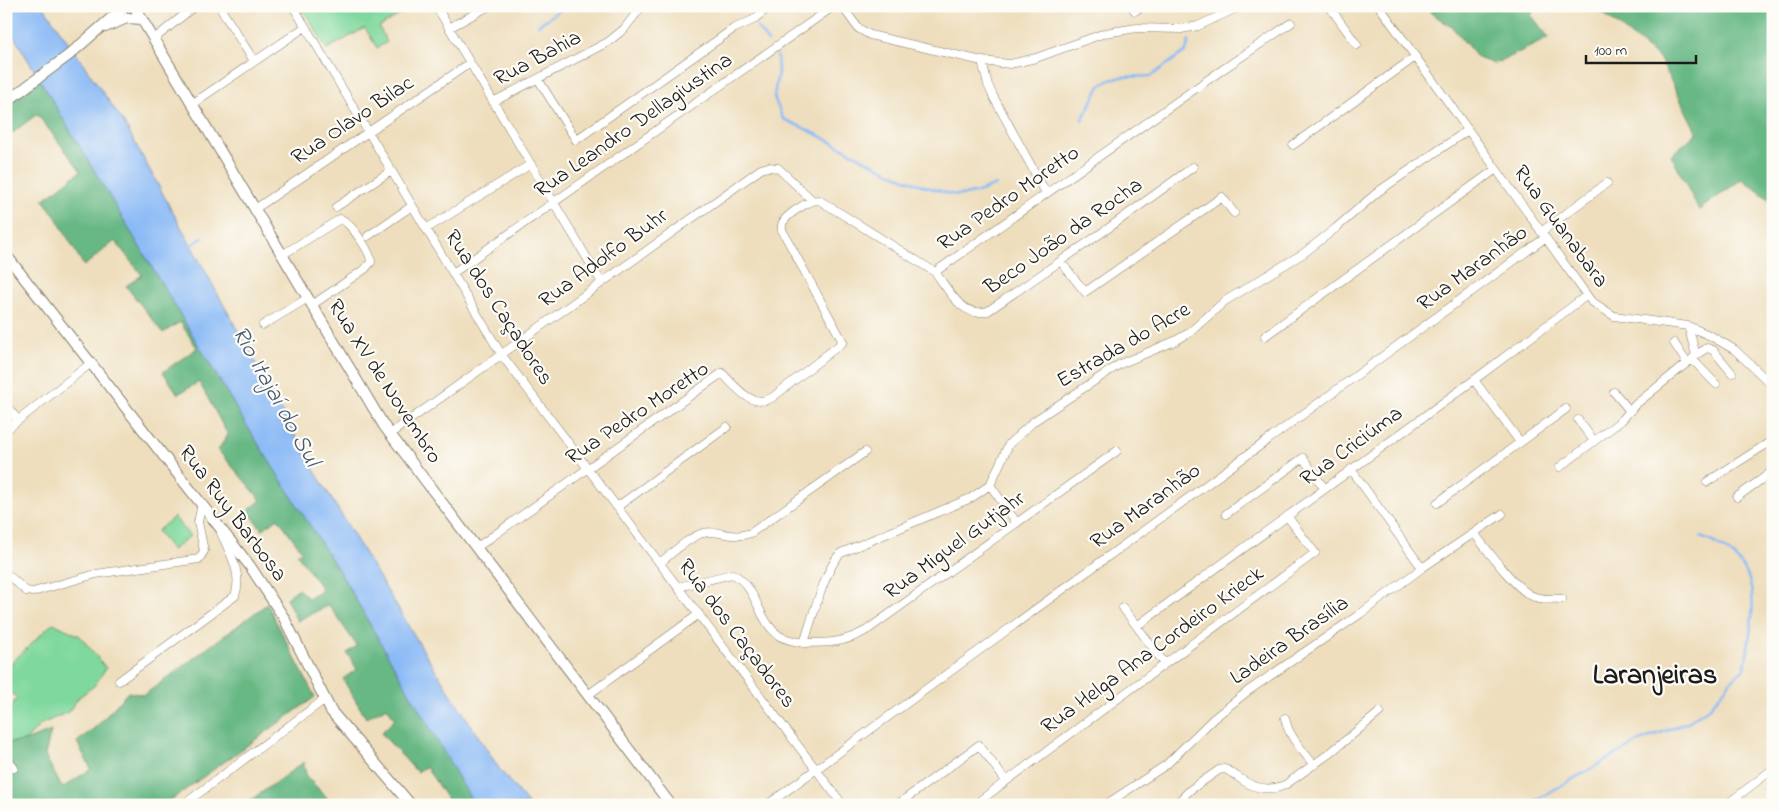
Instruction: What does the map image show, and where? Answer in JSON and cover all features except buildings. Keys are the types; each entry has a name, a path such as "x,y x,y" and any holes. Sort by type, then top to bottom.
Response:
{"main road":[{"path":"6,102 69,54 125,6"},
{"name":"Rua XV de Novembro","path":"134,6 390,434 671,805"},
{"path":"98,28 127,18 142,19 142,6"},
{"name":"Rua Ruy Barbosa","path":"6,255 216,522 273,599 336,717 411,805"}],"street":[{"path":"154,39 195,6"},
{"name":"Rua dos Caçadores","path":"293,6 501,354 843,805"},
{"path":"436,6 602,282"},
{"path":"449,28 489,6"},
{"name":"Rua Bahia","path":"493,102 616,36 642,6"},
{"path":"538,79 576,140 733,29 753,20 770,6"},
{"name":"Rua Leandro Dellagiustina","path":"453,273 834,6"},
{"path":"842,6 852,21 863,32 982,61 1010,64 1044,55 1092,37 1126,30 1191,27 1241,6"},
{"path":"1132,6 1135,11 1142,6"},
{"path":"1329,6 1357,45"},
{"name":"Rua Guanabara","path":"1380,6 1586,296 1598,307 1614,316 1688,326 1724,343 1773,386"},
{"path":"222,11 254,61"},
{"name":"Rua Pedro Moretto","path":"476,548 722,373 746,396 758,402 763,402 773,397 843,342 782,230 786,219 812,200 819,200 935,272 1290,24"},
{"path":"192,104 305,27"},
{"path":"1293,145 1415,57"},
{"path":"982,61 993,96 1046,194"},
{"name":"Rua Olavo Bilac","path":"255,209 470,62"},
{"name":"Estrada do Acre","path":"990,485 1009,444 1034,421 1120,364 1161,347 1188,333 1233,295 1304,253 1379,191 1468,130"},
{"path":"426,229 531,164"},
{"name":"Beco João da Rocha","path":"935,272 964,309 980,314 994,308 1061,262 1193,166"},
{"name":"Rua Adolfo Buhr","path":"390,434 761,169 768,167 778,168 812,200"},
{"path":"1265,336 1496,169"},
{"path":"336,207 391,171"},
{"name":"Rua Maranhão","path":"768,805 1543,235 1607,183"},
{"path":"1061,262 1085,292 1222,197 1234,213"},
{"path":"368,236 412,206"},
{"path":"263,325 310,302 365,269 370,262 369,252 346,221 340,219 282,255"},
{"name":"Rua Criciúma","path":"1137,626 1586,296"},
{"path":"1688,326 1692,359"},
{"path":"1674,343 1716,384"},
{"path":"1560,468 1622,420 1635,405 1707,348 1713,350 1732,373"},
{"path":"6,430 91,363"},
{"path":"1474,380 1520,442"},
{"path":"1614,392 1630,411"},
{"path":"6,405 18,420"},
{"path":"1437,503 1566,409"},
{"path":"1578,420 1594,441"},
{"path":"617,507 727,427"},
{"path":"1707,482 1773,440"},
{"name":"Rua Miguel Gutjahr","path":"804,643 834,643 856,636 878,623 1117,451"},
{"path":"660,563 704,533 735,536 750,532 865,452"},
{"path":"1226,514 1303,458 1324,488"},
{"path":"1351,469 1422,568"},
{"path":"1737,497 1773,471"},
{"path":"678,587 732,574 749,589 766,620 778,635 804,643 830,569 836,557 841,553 972,498 990,485 1017,523"},
{"path":"6,573 26,590 33,592 104,572 199,559 204,551 198,522 202,504"},
{"name":"Ladeira Brasília","path":"1105,805 1166,765 1213,719 1248,691 1502,514"},
{"name":"Rua Helga Ana Cordeiro Krieck","path":"974,805 1315,554 1287,516"},
{"path":"119,681 235,596 238,587 236,568 216,522"},
{"path":"1474,532 1497,563 1529,595 1538,598 1562,599"},
{"path":"1123,608 1164,664"},
{"path":"588,695 699,614"},
{"path":"183,805 325,699"},
{"path":"1175,805 1190,790 1220,770 1228,770 1244,782 1254,786 1270,789 1285,785 1314,765 1380,712"},
{"path":"1285,718 1289,730 1314,765"},
{"path":"899,804 979,745 1006,781"},
{"path":"6,757 14,768"},
{"path":"1726,805 1773,769"}],"green space":[{"path":"301,6 414,6 379,27 387,42 377,48 365,28 327,49"},
{"path":"1428,6 1536,6 1531,15 1549,38 1494,64 1478,58 1452,27 1431,13"},
{"path":"1594,6 1773,6 1773,202 1742,179 1699,210 1671,155 1697,133 1660,59"},
{"path":"39,77 342,576 476,805 451,805 426,767 417,772 381,733 395,719 387,707 366,718 343,679 357,669 347,653 357,646 329,605 297,621 286,598 298,589 308,598 321,592 320,586 297,554 302,551 278,518 262,530 248,511 261,500 218,450 228,435 199,382 178,394 163,372 197,348 180,322 163,333 126,286 142,275 115,241 84,266 54,214 43,200 81,171 37,114 6,138 6,105"},
{"path":"174,517 190,536 172,550 157,531"},
{"path":"267,604 315,697 164,805 129,805 126,799 118,805 6,805 6,786 8,784 6,782 6,743 25,741 51,731 45,755 62,788 91,769 77,742 98,725 128,692 144,695"},
{"path":"53,623 80,636 106,668 94,686 79,697 68,712 41,724 25,741 6,743 6,711 17,699 6,687 6,668"},
{"path":"304,762 306,776 334,805 244,805"}],"water":[{"path":"6,6 43,6 124,123 313,468 431,663 500,770 529,805 476,805 472,801 342,576 245,423 6,23"}],"waterway":[{"path":"538,25 566,6"},
{"path":"757,27 768,42"},
{"path":"1082,120 1100,86 1110,80 1122,77 1151,76 1186,51 1189,40"},
{"path":"777,56 778,72 774,97 783,119 803,127 897,176 917,184 964,195 996,185"},
{"path":"188,247 204,237"},
{"path":"1527,805 1640,741 1688,722 1711,706 1734,677 1745,668 1753,607 1752,590 1747,574 1738,560 1723,548 1701,537"}],"district":[{"name":"Laranjeiras","path":"1655,676"}],"water label":[{"name":"Rio Itajaí do Sul","path":"275,397"}]}
